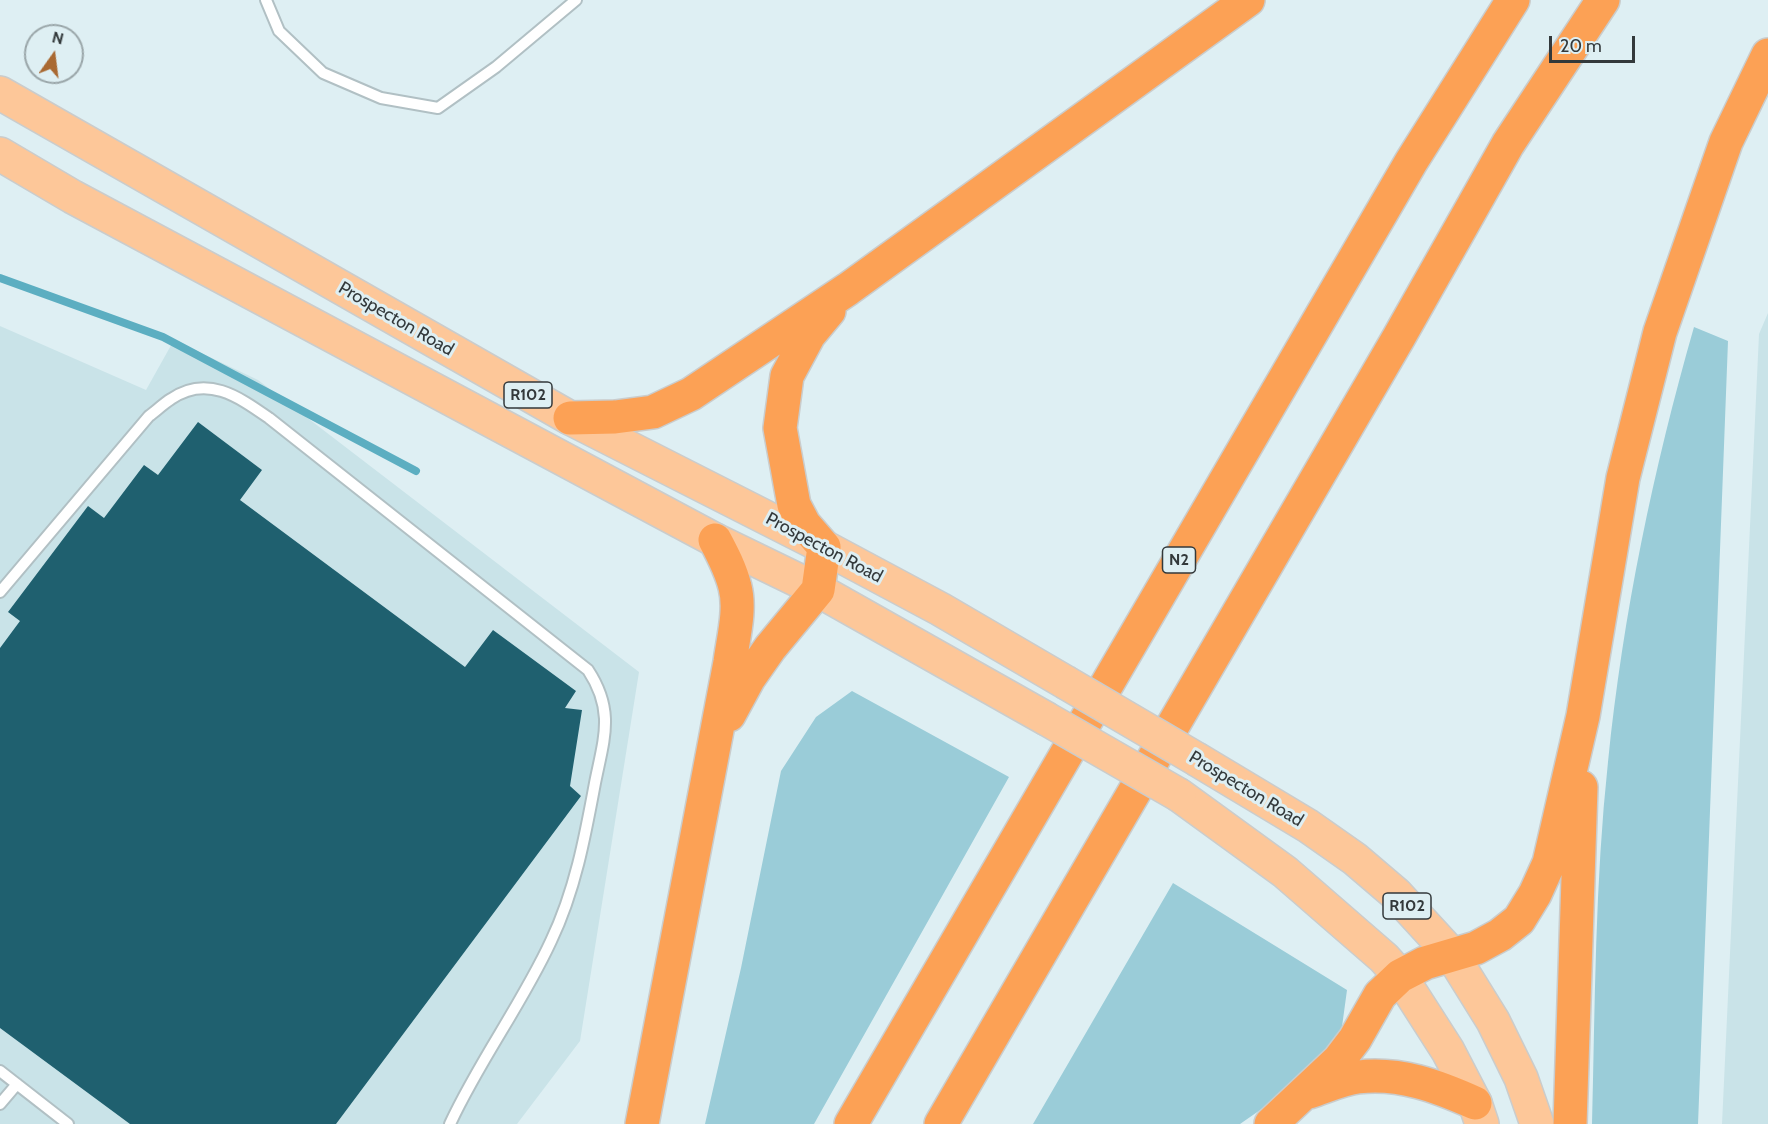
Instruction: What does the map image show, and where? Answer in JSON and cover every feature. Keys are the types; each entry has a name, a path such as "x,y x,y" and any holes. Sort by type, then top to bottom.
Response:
{"highway":[{"path":"570,418 615,417 653,412 707,384 848,289 1248,0"},
{"name":"N2","path":"851,1124 1411,162 1513,0"},
{"path":"941,1124 1399,337 1508,144 1603,0"},
{"path":"1271,1124 1339,1060 1355,1039 1380,995 1400,976 1425,963 1476,948 1500,935 1519,920 1535,894 1548,863 1584,716 1623,478 1660,332 1726,142 1768,55"},
{"path":"716,738 749,678 770,648 818,590 824,547 804,524 794,505 780,428 787,376 809,335 848,289"},
{"path":"642,1124 730,662 737,604 728,566 715,540"},
{"path":"1570,1124 1584,716"},
{"path":"1305,1094 1356,1078 1382,1076 1408,1079 1440,1087 1478,1114"}],"main road":[{"name":"Prospecton Road","path":"0,93 570,418 824,547 940,609 1198,759 1308,826 1355,859 1396,894 1452,955 1492,1021 1521,1078 1538,1124"},
{"name":"R102","path":"0,154 74,197 715,540 818,590 1179,795 1285,872 1384,958 1400,976 1448,1052 1478,1114"},
{"path":"0,174 74,197"}],"lane":[{"path":"266,0 279,31 323,73 381,98 438,108 496,67 576,0"},
{"path":"0,592 149,417 172,398 189,389 213,388 238,396 269,418 588,670 597,684 606,714 584,843 569,898 551,942 475,1074 450,1124"},
{"path":"0,1071 68,1124"},
{"path":"0,1104 17,1084"}],"shaded area":[{"path":"1768,313 1768,1124 1722,1124 1759,334"},
{"path":"0,326 146,390 174,340 258,380 639,672 580,1041 517,1124 0,1124"},
{"path":"1694,327 1728,341 1698,1124 1592,1124 1598,897 1614,707 1641,543 1665,434"},
{"path":"852,691 1009,777 814,1124 705,1124 741,968 781,771 816,717"},
{"path":"1173,883 1347,990 1338,1056 1240,1124 1033,1124"}],"building":[{"path":"198,422 262,470 240,500 465,667 493,630 576,691 565,708 582,710 570,786 581,796 336,1124 130,1124 0,1028 0,648 20,621 8,612 88,506 104,518 144,465 158,475"}],"waterway":[{"path":"0,278 163,337 416,471"}]}
